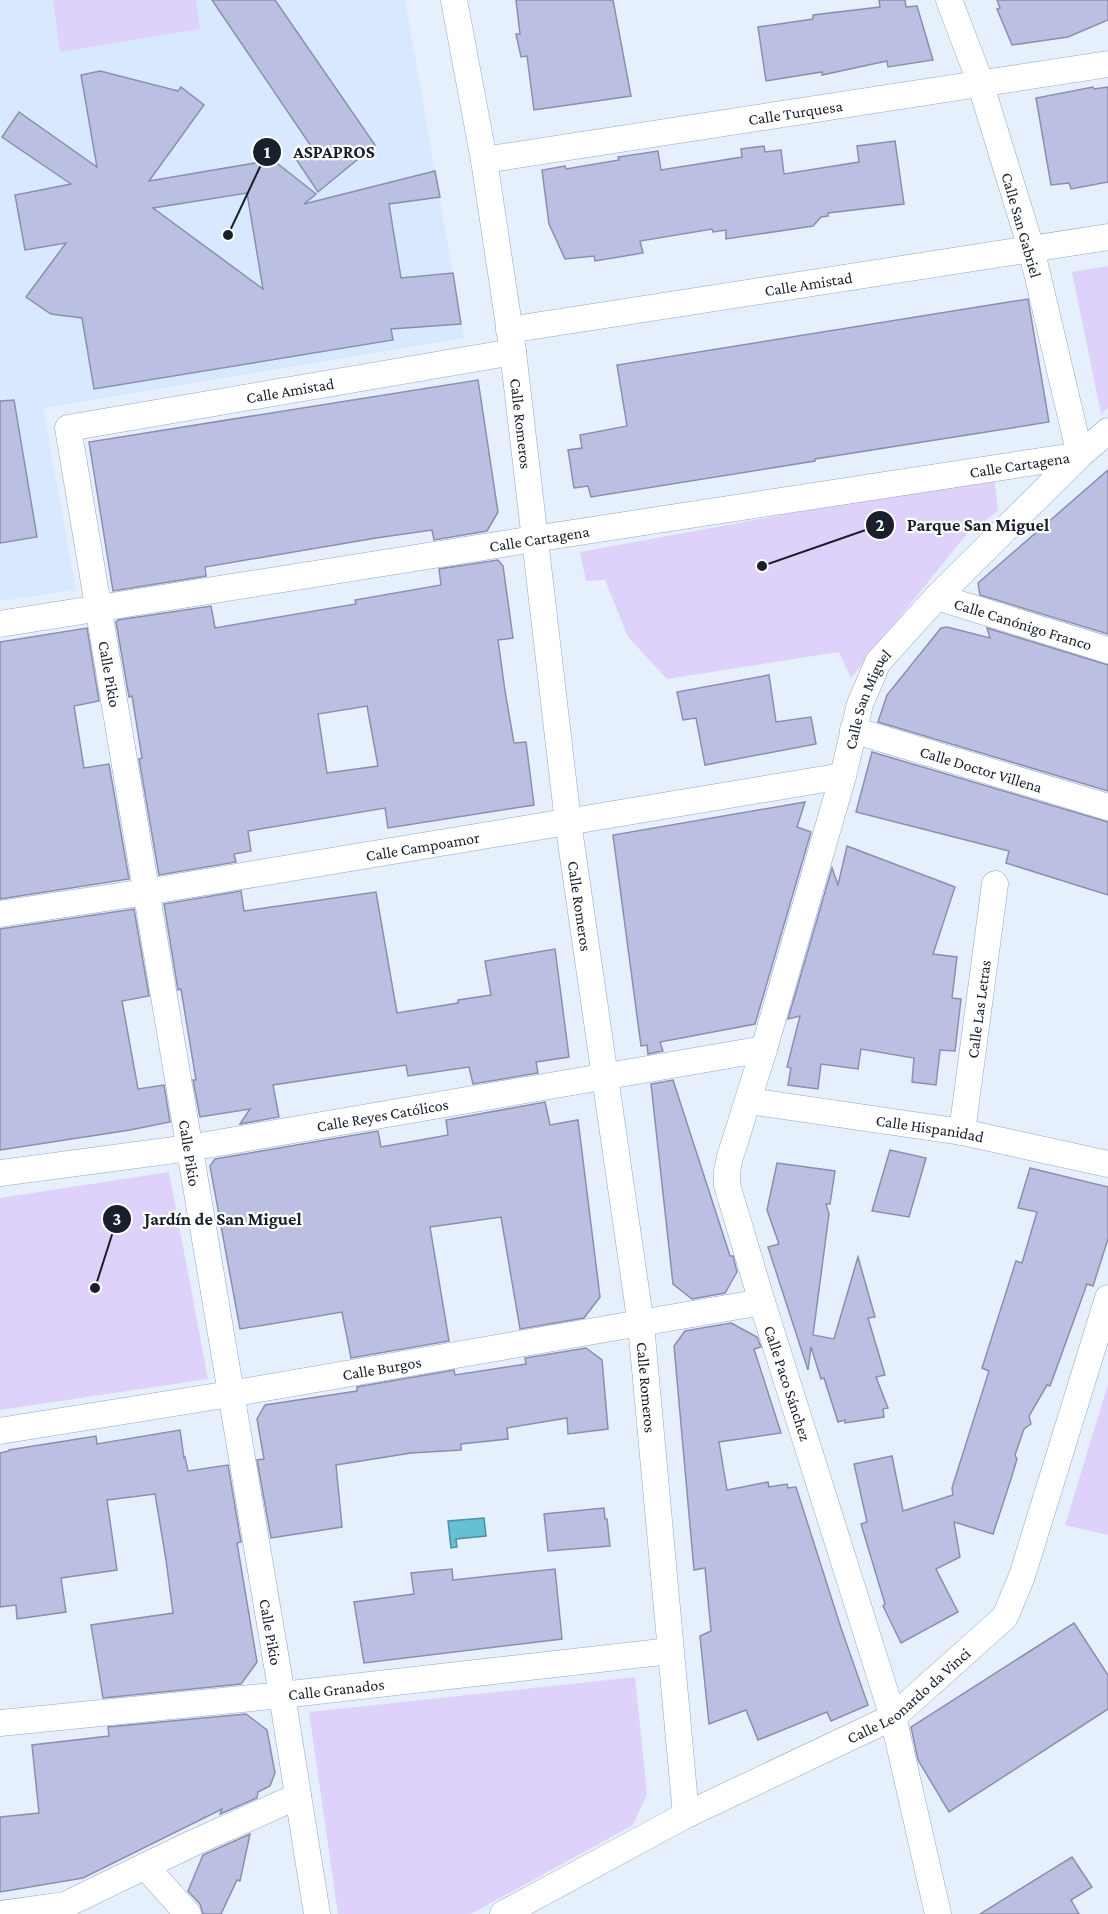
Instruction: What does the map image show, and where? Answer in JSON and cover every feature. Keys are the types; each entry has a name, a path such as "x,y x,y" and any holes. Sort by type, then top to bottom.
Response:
{"street":[{"name":"Calle Romeros","path":"454,0 484,160 511,341 568,822 641,1324 686,1815"},
{"name":"Calle San Gabriel","path":"948,0 980,84 1031,248 1080,454"},
{"name":"Calle Turquesa","path":"484,160 1108,64"},
{"name":"Calle Amistad","path":"68,428 511,341 1031,248 1108,237"},
{"name":"Calle Pikio","path":"68,428 318,1914"},
{"name":"Calle San Miguel","path":"764,1049 843,776 860,704 878,662 937,597 1080,454 1108,431"},
{"name":"Calle Cartagena","path":"0,624 1080,454"},
{"name":"Calle Canónigo Franco","path":"937,597 1108,651"},
{"name":"Calle Doctor Villena","path":"853,730 1108,807"},
{"name":"Calle Campoamor","path":"0,914 146,892 843,776"},
{"name":"Calle Las Letras","path":"962,1132 995,884"},
{"name":"Calle Reyes Católicos","path":"0,1173 189,1148 764,1049"},
{"name":"Calle Paco Sánchez","path":"764,1049 730,1157 727,1185 893,1717 938,1914"},
{"name":"Calle Hispanidad","path":"749,1101 962,1132 1108,1164"},
{"name":"Calle Leonardo da Vinci","path":"503,1914 686,1815 893,1717 1005,1617 1022,1576 1108,1298"},
{"name":"Calle Burgos","path":"0,1431 230,1394 762,1302"},
{"name":"Calle Granados","path":"0,1723 282,1695 670,1651"},
{"path":"0,1914 65,1905 298,1796"},
{"path":"145,1866 188,1914"}],"shaded area":[{"path":"0,0 405,0 464,338 43,408 76,590 0,601"},
{"path":"53,0 196,0 200,29 60,52"},
{"path":"1108,266 1108,408 1101,414 1072,272"},
{"path":"994,476 998,511 965,536 851,678 839,652 667,679 628,637 605,580 586,581 580,552"},
{"path":"169,1172 208,1379 0,1410 0,1198"},
{"path":"1108,1384 1108,1535 1065,1525"},
{"path":"635,1677 647,1794 633,1825 471,1914 338,1914 309,1712"}],"water":[{"path":"484,1518 486,1536 456,1539 457,1547 451,1548 448,1521"}],"building":[{"path":"212,0 275,0 375,145 318,192 294,156 315,152"},
{"path":"516,0 613,0 631,96 534,110 527,56 521,57 516,34 520,34"},
{"path":"879,0 905,0 906,7 917,6 933,60 888,67 887,61 822,75 822,72 766,81 758,27 813,19 813,15 880,7"},
{"path":"997,0 1108,0 1108,20 1068,37 1012,45 997,9 1000,8"},
{"path":"100,71 178,91 181,87 204,105 149,181 273,160 316,194 304,204 435,171 440,197 389,204 401,278 453,273 461,324 391,329 393,340 94,389 82,318 51,314 26,297 66,243 25,250 15,195 71,184 2,137 19,112 97,167 81,75","holes":["247,193 263,289 153,208"]},
{"path":"1093,87 1094,89 1108,87 1108,182 1071,189 1069,183 1051,185 1036,98"},
{"path":"895,141 904,204 828,213 828,216 821,217 813,226 726,239 726,230 713,232 712,229 640,241 643,253 595,261 594,256 565,259 549,224 542,170 565,166 566,169 658,151 661,170 742,157 741,149 764,146 765,152 781,150 784,174 859,162 857,146"},
{"path":"1028,299 1049,422 591,497 588,486 574,488 568,450 582,448 580,435 627,426 617,365"},
{"path":"478,380 498,512 487,531 434,540 432,530 376,538 205,567 206,576 113,591 89,442"},
{"path":"14,400 37,537 0,543 0,401"},
{"path":"1108,470 1108,634 980,595 978,583"},
{"path":"498,560 503,566 513,638 498,640 514,743 526,742 534,805 388,828 385,808 248,831 251,851 234,854 236,862 159,875 139,759 142,758 132,696 129,697 116,622 211,606 215,628 356,604 355,600 441,585 439,569","holes":["367,706 378,766 327,773 318,714"]},
{"path":"947,627 990,638 987,628 1108,665 1108,791 878,722 887,695 941,628"},
{"path":"87,628 99,701 74,706 84,768 109,764 129,879 0,899 0,642"},
{"path":"769,675 776,722 811,717 816,744 705,765 696,718 683,720 677,692"},
{"path":"872,752 1108,822 1108,895 1006,863 1009,851 856,812"},
{"path":"805,802 797,827 811,832 755,1024 660,1042 663,1051 648,1054 647,1045 641,1046 613,835"},
{"path":"847,846 955,887 933,954 957,957 952,998 961,999 955,1051 940,1050 936,1085 912,1082 914,1058 861,1049 858,1069 821,1064 818,1089 788,1085 791,1068 787,1067 800,1016 788,1019 832,868 838,885"},
{"path":"241,891 244,911 376,892 397,1013 491,995 485,961 555,949 569,1057 536,1062 538,1073 473,1084 469,1067 408,1076 406,1065 273,1085 279,1117 240,1124 250,1109 200,1117 181,989 178,990 164,904"},
{"path":"134,909 149,996 122,1001 138,1089 164,1085 170,1122 0,1150 0,929"},
{"path":"673,1080 737,1272 725,1293 692,1299 673,1284 651,1084"},
{"path":"545,1102 550,1125 578,1120 600,1297 584,1318 520,1329 501,1217 430,1227 449,1341 351,1358 342,1312 240,1329 210,1166 215,1159 378,1131 381,1147 448,1135 446,1120"},
{"path":"890,1150 926,1158 909,1217 872,1211"},
{"path":"777,1163 835,1171 830,1204 826,1204 829,1214 813,1335 834,1339 858,1257 875,1317 868,1318 885,1375 876,1377 888,1408 883,1409 884,1417 838,1422 811,1347 808,1370 768,1247 779,1244 767,1210"},
{"path":"1030,1168 1108,1187 1108,1239 1093,1286 1087,1284 1050,1386 1047,1385 1029,1416 1031,1424 1024,1429 1015,1455 1017,1459 993,1534 954,1522 960,1557 936,1569 958,1612 901,1643 883,1606 885,1604 861,1524 867,1522 854,1464 892,1456 903,1511 953,1495 952,1488 989,1371 982,1368 1016,1261 1022,1263 1037,1212 1018,1208"},
{"path":"731,1323 757,1337 761,1347 754,1349 781,1433 719,1442 727,1490 768,1482 769,1487 787,1484 788,1488 796,1487 868,1705 831,1721 827,1712 758,1740 746,1710 709,1724 700,1636 711,1631 705,1568 694,1570 674,1346 685,1331"},
{"path":"586,1348 602,1360 608,1429 568,1434 567,1418 507,1428 508,1439 461,1444 461,1450 411,1453 336,1465 342,1527 271,1538 257,1460 264,1459 257,1419 265,1405 357,1391 357,1387 454,1370 455,1375 526,1364 525,1358"},
{"path":"180,1430 188,1471 228,1465 241,1542 237,1543 257,1662 241,1684 103,1698 91,1625 173,1613 155,1494 107,1500 117,1570 61,1578 66,1612 17,1619 16,1605 0,1607 0,1453 96,1436 97,1444"},
{"path":"604,1508 610,1546 548,1551 544,1514"},
{"path":"452,1569 453,1580 555,1569 562,1639 364,1663 354,1602 414,1594 411,1573"},
{"path":"1074,1623 1108,1675 1108,1709 949,1812 918,1760 911,1727"},
{"path":"246,1714 267,1730 275,1773 270,1786 258,1792 257,1798 220,1814 222,1809 83,1878 0,1892 0,1817 39,1813 32,1745 109,1736 108,1727"},
{"path":"250,1834 240,1881 237,1880 221,1914 203,1914 200,1904 188,1891 203,1855"},
{"path":"1072,1857 1092,1887 1071,1900 1079,1914 980,1914"}],"place":[{"name":"ASPAPROS","path":"228,235"},
{"name":"Parque San Miguel","path":"762,566"},
{"name":"Jardín de San Miguel","path":"95,1288"}]}
